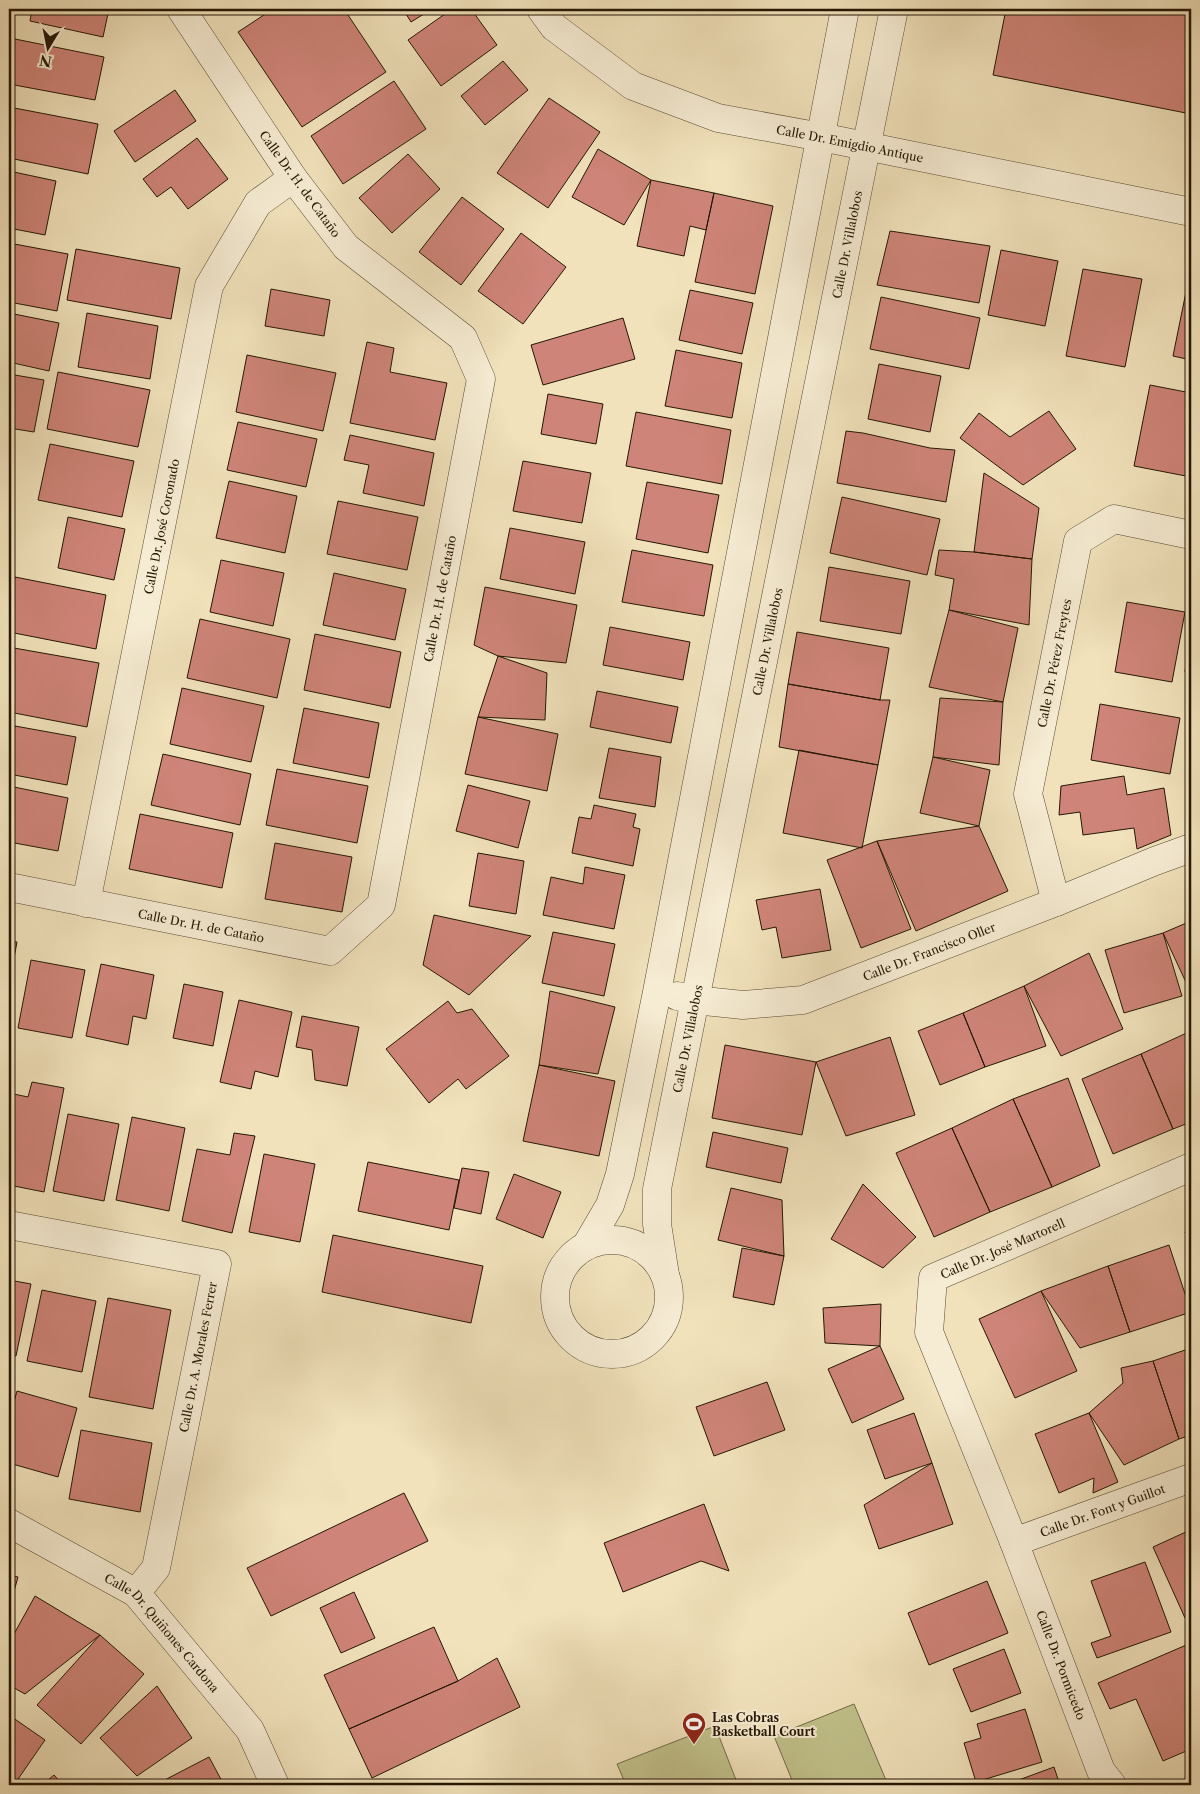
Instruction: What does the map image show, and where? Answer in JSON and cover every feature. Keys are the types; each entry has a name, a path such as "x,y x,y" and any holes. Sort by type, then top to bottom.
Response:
{"street":[{"name":"Calle Dr. H. de Cataño","path":"9,888 330,951 381,905 481,379 463,338 346,247 293,178 181,9"},
{"name":"Calle Dr. Emigdio Antique","path":"541,9 554,27 633,86 718,118 1191,212"},
{"path":"586,1246 610,1205 620,1174 657,992 845,9"},
{"name":"Calle Dr. Villalobos","path":"665,1275 657,1224 657,1189 894,9"},
{"name":"Calle Dr. José Coronado","path":"86,903 209,286 258,203 293,178"},
{"name":"Calle Dr. Pérez Freytes","path":"1056,902 1028,794 1078,541 1114,519 1191,536"},
{"name":"Calle Dr. Francisco Oller","path":"657,992 694,1000 743,1005 803,1000 1191,848"},
{"name":"Calle Dr. José Martorell","path":"1014,1542 928,1332 933,1278 1191,1167"},
{"name":"Calle Dr. A. Morales Ferrer","path":"9,1225 217,1264 156,1568 136,1593"},
{"path":"604,1240 622,1241 640,1247 655,1259 665,1275 670,1294 668,1313 659,1330 646,1344 629,1352 610,1355 591,1351 575,1342 562,1327 555,1310 554,1290 559,1273 570,1257 586,1246 604,1240"},
{"name":"Calle Dr. Font y Guillot","path":"1014,1542 1191,1478"},
{"name":"Calle Dr. Quiñones Cardona","path":"9,1523 136,1593 250,1730 275,1785"},
{"name":"Calle Dr. Pormicedo","path":"1014,1542 1102,1771 1112,1785"}],"green space":[{"path":"854,1704 888,1785 794,1785 774,1736"},
{"name":"Las Cobras Basketball Court","path":"715,1726 738,1785 626,1785 617,1764"}],"building":[{"path":"32,9 109,9 103,37 30,21"},
{"path":"273,9 344,9 386,72 302,127 238,32"},
{"path":"403,9 432,9 411,22"},
{"path":"452,9 471,9 497,45 441,86 408,40"},
{"path":"1006,9 1162,9 1191,14 1191,114 993,75"},
{"path":"15,39 104,57 95,100 9,84 9,71"},
{"path":"503,61 528,90 485,125 461,96"},
{"path":"394,81 426,129 343,184 311,136"},
{"path":"175,90 196,121 135,162 114,131"},
{"path":"549,98 600,132 548,208 497,173"},
{"path":"9,107 98,124 88,174 9,158"},
{"path":"197,138 228,179 188,209 171,187 157,197 143,179"},
{"path":"598,149 651,180 624,225 572,197"},
{"path":"408,154 440,189 392,233 359,198"},
{"path":"9,171 56,181 45,235 9,228"},
{"path":"651,180 714,193 706,230 690,226 684,256 637,246"},
{"path":"714,193 773,206 755,294 695,282"},
{"path":"462,197 504,229 461,285 419,252"},
{"path":"890,231 990,246 979,303 877,285"},
{"path":"521,233 566,267 523,324 478,291"},
{"path":"9,243 68,254 57,311 9,302"},
{"path":"76,249 180,268 171,319 67,300"},
{"path":"1001,250 1058,261 1045,326 988,315"},
{"path":"1083,269 1142,279 1125,367 1066,356"},
{"path":"1189,277 1191,277 1191,360 1173,356"},
{"path":"271,289 330,300 324,336 265,326"},
{"path":"690,290 753,303 742,354 679,340"},
{"path":"881,297 980,318 969,369 870,349"},
{"path":"9,313 59,323 49,371 9,362"},
{"path":"87,313 158,326 150,379 78,367"},
{"path":"623,318 635,359 543,385 531,345"},
{"path":"367,342 394,348 390,372 447,383 435,440 350,423"},
{"path":"676,350 742,363 732,418 665,406"},
{"path":"247,355 336,373 323,431 236,412"},
{"path":"879,364 941,376 930,432 868,419"},
{"path":"58,372 150,390 138,447 47,429"},
{"path":"9,374 44,380 34,432 9,428"},
{"path":"1150,385 1191,393 1191,477 1134,466"},
{"path":"548,394 603,404 596,444 541,434"},
{"path":"1049,411 1076,449 1023,485 960,438 979,413 1010,437"},
{"path":"636,412 731,430 722,484 626,466"},
{"path":"238,422 317,439 306,487 227,470"},
{"path":"846,431 930,448 955,450 946,502 837,483"},
{"path":"350,435 434,453 424,506 363,493 369,465 344,460"},
{"path":"50,444 134,461 122,517 38,500"},
{"path":"523,461 591,473 582,523 513,511"},
{"path":"984,473 1039,508 1032,559 974,552"},
{"path":"229,481 297,496 285,553 216,538"},
{"path":"647,482 719,495 708,553 636,539"},
{"path":"842,497 940,519 927,575 830,553"},
{"path":"338,501 418,517 407,570 327,554"},
{"path":"68,517 125,529 114,580 58,568"},
{"path":"510,528 585,542 575,594 500,579"},
{"path":"632,550 713,565 704,616 622,602"},
{"path":"939,550 1032,559 1029,625 949,610 954,579 935,575"},
{"path":"221,560 284,573 273,626 210,612"},
{"path":"829,567 910,581 901,634 820,621"},
{"path":"334,573 406,589 395,640 323,625"},
{"path":"15,577 106,595 96,649 9,632 9,611"},
{"path":"485,587 577,605 566,663 498,656 474,645"},
{"path":"1127,602 1185,612 1172,682 1115,672"},
{"path":"949,610 1018,628 1003,702 929,687"},
{"path":"200,619 290,639 277,698 187,678"},
{"path":"610,627 690,642 683,680 603,665"},
{"path":"1191,628 1191,673 1185,672"},
{"path":"797,632 889,648 880,700 788,684"},
{"path":"315,634 401,652 390,708 304,690"},
{"path":"14,648 99,663 87,727 9,712 9,676"},
{"path":"498,656 547,673 545,720 478,717"},
{"path":"788,684 880,700 890,700 878,765 779,747"},
{"path":"182,688 264,706 251,762 170,744"},
{"path":"597,691 678,707 671,743 590,727"},
{"path":"940,698 1003,702 999,765 933,757"},
{"path":"1100,704 1180,718 1170,774 1091,760"},
{"path":"304,708 379,723 369,778 293,763"},
{"path":"478,717 558,734 547,791 465,774"},
{"path":"15,726 76,737 67,785 9,774 9,758"},
{"path":"609,748 661,757 655,807 599,798"},
{"path":"799,750 878,765 862,848 783,833"},
{"path":"163,754 251,774 240,825 151,805"},
{"path":"933,757 990,770 979,826 920,813"},
{"path":"277,769 368,786 357,843 266,825"},
{"path":"1124,776 1127,795 1164,788 1171,835 1137,849 1134,828 1083,835 1080,812 1059,815 1061,786"},
{"path":"468,785 530,801 518,848 456,831"},
{"path":"9,786 68,798 58,851 9,842"},
{"path":"594,805 636,814 633,827 640,829 633,866 572,853 579,817 591,819"},
{"path":"140,814 233,833 222,888 129,869"},
{"path":"979,826 1008,891 916,931 877,841"},
{"path":"877,841 911,929 861,948 827,860"},
{"path":"275,843 352,857 342,912 265,899"},
{"path":"478,853 524,861 516,914 469,906"},
{"path":"585,867 625,875 614,929 543,915 551,877 583,884"},
{"path":"820,889 831,950 782,958 776,927 762,930 756,900"},
{"path":"434,915 531,936 469,995 423,965"},
{"path":"1191,921 1191,993 1163,933"},
{"path":"553,932 615,944 604,996 542,983"},
{"path":"1163,933 1182,996 1124,1013 1105,950"},
{"path":"9,941 17,942 9,985"},
{"path":"1089,953 1123,1029 1061,1056 1024,986"},
{"path":"31,960 85,970 72,1038 18,1028"},
{"path":"101,964 154,975 146,1019 133,1016 128,1045 86,1036"},
{"path":"184,984 223,992 213,1046 173,1038"},
{"path":"1024,986 1046,1046 985,1067 963,1013"},
{"path":"550,991 615,1007 598,1074 539,1065"},
{"path":"239,1000 292,1012 278,1077 255,1071 251,1089 220,1082"},
{"path":"448,1001 457,1013 472,1009 509,1056 466,1089 458,1079 429,1103 386,1049"},
{"path":"963,1013 985,1067 940,1085 918,1031"},
{"path":"302,1016 359,1027 347,1086 315,1080 312,1050 296,1047"},
{"path":"1191,1031 1191,1122 1173,1129 1141,1054"},
{"path":"890,1037 915,1115 846,1136 816,1062"},
{"path":"725,1045 816,1062 802,1135 712,1118"},
{"path":"1141,1054 1173,1129 1113,1154 1082,1079"},
{"path":"539,1065 615,1081 599,1156 523,1141"},
{"path":"1068,1078 1100,1166 1052,1187 1013,1099"},
{"path":"32,1082 64,1088 44,1192 9,1185 9,1093 28,1097"},
{"path":"1013,1099 1052,1187 990,1212 952,1128"},
{"path":"68,1114 119,1124 104,1201 53,1191"},
{"path":"132,1117 185,1128 169,1211 116,1200"},
{"path":"952,1128 990,1212 934,1237 896,1153"},
{"path":"713,1132 788,1148 781,1183 706,1167"},
{"path":"234,1133 255,1136 232,1233 182,1221 197,1149 230,1155"},
{"path":"264,1154 315,1164 300,1242 249,1232"},
{"path":"368,1162 459,1180 449,1230 358,1211"},
{"path":"462,1168 489,1172 481,1214 454,1208"},
{"path":"514,1174 561,1192 543,1238 496,1219"},
{"path":"863,1184 916,1237 883,1268 831,1239"},
{"path":"731,1188 782,1200 784,1256 718,1240"},
{"path":"1191,1230 1191,1250 1185,1232"},
{"path":"333,1235 483,1266 471,1323 322,1292"},
{"path":"1169,1245 1191,1312 1130,1332 1108,1266"},
{"path":"742,1248 784,1256 774,1305 733,1297"},
{"path":"1108,1266 1130,1332 1080,1348 1041,1291"},
{"path":"9,1280 31,1284 16,1356 9,1354"},
{"path":"42,1290 96,1301 82,1372 27,1361"},
{"path":"1041,1291 1077,1371 1015,1398 979,1319"},
{"path":"108,1298 171,1310 153,1409 89,1397"},
{"path":"881,1304 880,1346 825,1343 823,1308"},
{"path":"880,1346 904,1399 852,1423 828,1369"},
{"path":"1191,1348 1191,1435 1179,1439 1153,1361"},
{"path":"1153,1361 1179,1439 1124,1465 1089,1413 1123,1383 1121,1368"},
{"path":"767,1382 785,1430 714,1456 696,1407"},
{"path":"17,1391 77,1408 58,1477 9,1463 9,1420"},
{"path":"914,1413 932,1463 885,1479 867,1430"},
{"path":"1089,1413 1118,1482 1093,1493 1094,1478 1059,1493 1035,1434"},
{"path":"81,1430 152,1443 140,1512 69,1499"},
{"path":"932,1463 953,1524 879,1549 864,1505"},
{"path":"404,1493 428,1541 271,1616 247,1568"},
{"path":"704,1504 729,1571 701,1561 623,1592 604,1543"},
{"path":"1188,1531 1191,1538 1191,1616 1185,1618 1153,1547"},
{"path":"1145,1562 1171,1632 1097,1658 1091,1643 1111,1636 1091,1581"},
{"path":"9,1575 18,1577 9,1609"},
{"path":"987,1581 1008,1633 929,1665 908,1613"},
{"path":"354,1592 375,1638 341,1653 320,1608"},
{"path":"35,1596 100,1635 25,1694 9,1685 9,1643"},
{"path":"434,1627 458,1681 349,1729 324,1675"},
{"path":"100,1635 144,1674 81,1744 37,1705"},
{"path":"1191,1643 1191,1749 1163,1761 1136,1699 1110,1709 1098,1683"},
{"path":"1004,1649 1021,1693 971,1712 953,1669"},
{"path":"497,1658 520,1707 372,1778 349,1729 458,1681"},
{"path":"157,1686 192,1738 137,1776 100,1738"},
{"path":"1025,1709 1042,1762 976,1782 964,1743 981,1738 977,1724"},
{"path":"9,1715 45,1740 14,1785 9,1785"},
{"path":"209,1757 224,1785 155,1785"},
{"path":"1054,1767 1060,1785 1005,1785"},
{"path":"54,1775 63,1785 42,1785"}],"place":[{"name":"Las Cobras Basketball Court","path":"694,1745"}]}
